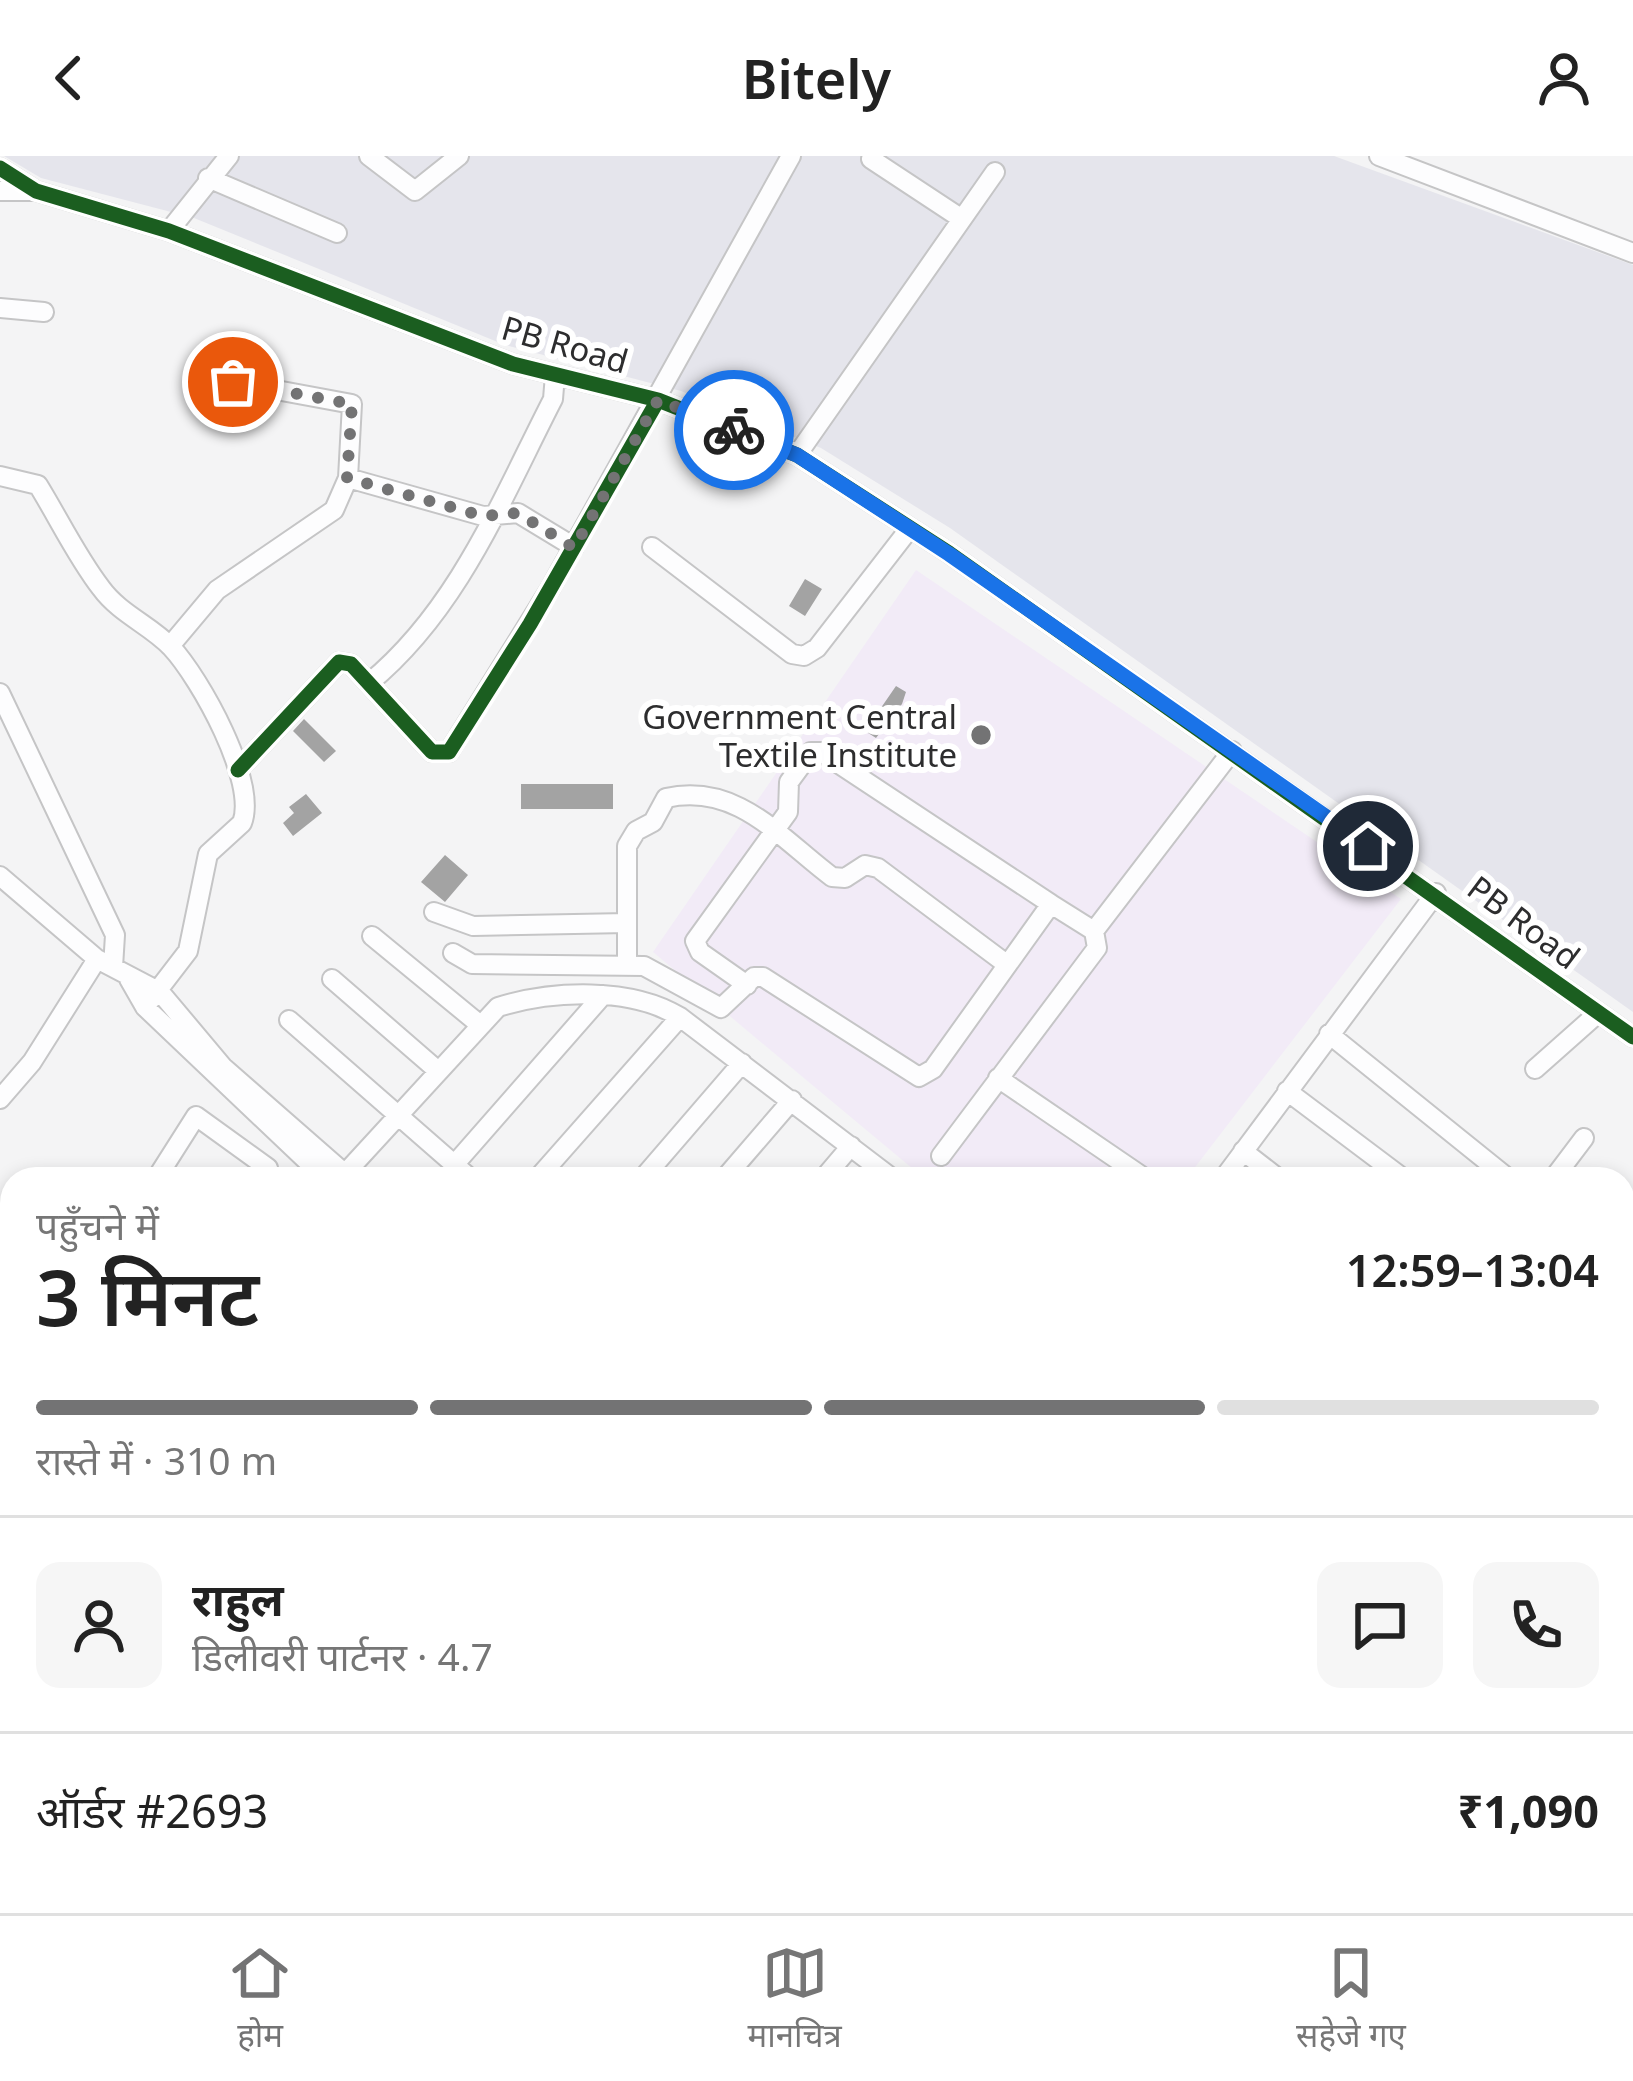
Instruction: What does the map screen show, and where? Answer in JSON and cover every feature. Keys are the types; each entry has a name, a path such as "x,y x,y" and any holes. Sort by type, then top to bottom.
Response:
{"street":[{"path":"169,231 230,156"},
{"path":"369,156 415,190 459,156"},
{"path":"238,770 339,662 351,664 432,752 449,752 574,548 791,156"},
{"path":"1379,156 1633,253"},
{"path":"871,159 962,219"},
{"path":"0,168 36,191"},
{"path":"797,455 995,172"},
{"path":"208,178 337,233"},
{"path":"0,191 36,191"},
{"name":"PB Road","path":"36,191 169,231 513,364 658,400 797,455 910,528 1436,893 1633,1037"},
{"path":"0,308 44,312"},
{"path":"369,683 422,634 493,516 553,400 555,375"},
{"path":"170,646 217,590 328,518 347,478 352,404 233,382"},
{"path":"0,476 38,485 99,586 118,608 170,646 212,712 238,770 245,815 208,854 193,939 160,992 145,1006"},
{"path":"347,478 493,516 518,513 574,548"},
{"path":"652,547 792,654 804,656 817,648 910,528"},
{"path":"0,693 115,935 113,968 0,1099"},
{"path":"941,1156 1097,948 1094,931 1232,751"},
{"path":"747,985 700,952 695,941 788,812 791,775 811,752 821,752 1094,931"},
{"path":"627,963 627,846 652,822 666,798 716,796 776,830 836,878 865,865 878,868 1004,963"},
{"path":"0,876 113,968 145,1006 327,1167"},
{"path":"1232,1167 1436,893"},
{"path":"453,952 472,964 627,963 653,969 721,1008 759,976 919,1077 933,1069 1004,963 1051,904"},
{"path":"434,912 473,926 627,923"},
{"path":"372,936 479,1024"},
{"path":"113,968 160,992 290,1137"},
{"path":"332,979 437,1070"},
{"path":"454,1165 603,995"},
{"path":"351,1167 479,1024 511,1004 603,995 641,998 680,1017 878,1167"},
{"path":"1535,1070 1597,1014"},
{"path":"548,1167 680,1017"},
{"path":"289,1020 456,1167"},
{"path":"1329,1034 1494,1167"},
{"path":"652,1167 742,1063"},
{"path":"998,1078 1128,1167"},
{"path":"1287,1091 1388,1167"},
{"path":"734,1167 792,1100"},
{"path":"164,1167 196,1116 256,1167"},
{"path":"269,1167 290,1137"},
{"path":"1562,1167 1585,1138"},
{"path":"833,1167 851,1146"},
{"path":"1243,1151 1264,1167"}],"shaded area":[{"path":"4,156 1334,156 1633,265 1633,1012 950,528 821,448 681,391 505,345 194,218 41,178"},
{"name":"Government Central Textile Institute","path":"916,570 1401,899 1195,1167 911,1167 653,952"}],"building":[{"path":"805,579 822,589 805,616 789,606"},
{"path":"896,686 906,692 902,704 876,738 865,731"},
{"path":"304,719 336,751 324,762 293,731"},
{"path":"521,784 613,784 613,809 521,809"},
{"path":"306,794 322,813 293,836 283,823 294,813 289,807"},
{"path":"445,855 468,875 445,902 421,882"}],"cycle path":[{"path":"0,168 36,191 169,231 513,364 658,400 797,455 949,553 1633,1037"},
{"path":"238,770 339,662 351,664 432,752 449,752 530,624 658,400"}],"way so far":[{"path":"233,382 352,404 347,478 483,516 518,513 574,548 658,400 734,430"}],"place":[{"name":"Government Central Textile Institute","path":"981,735"}],"route":[{"path":"734,430 797,455 949,554 1368,846"}]}
